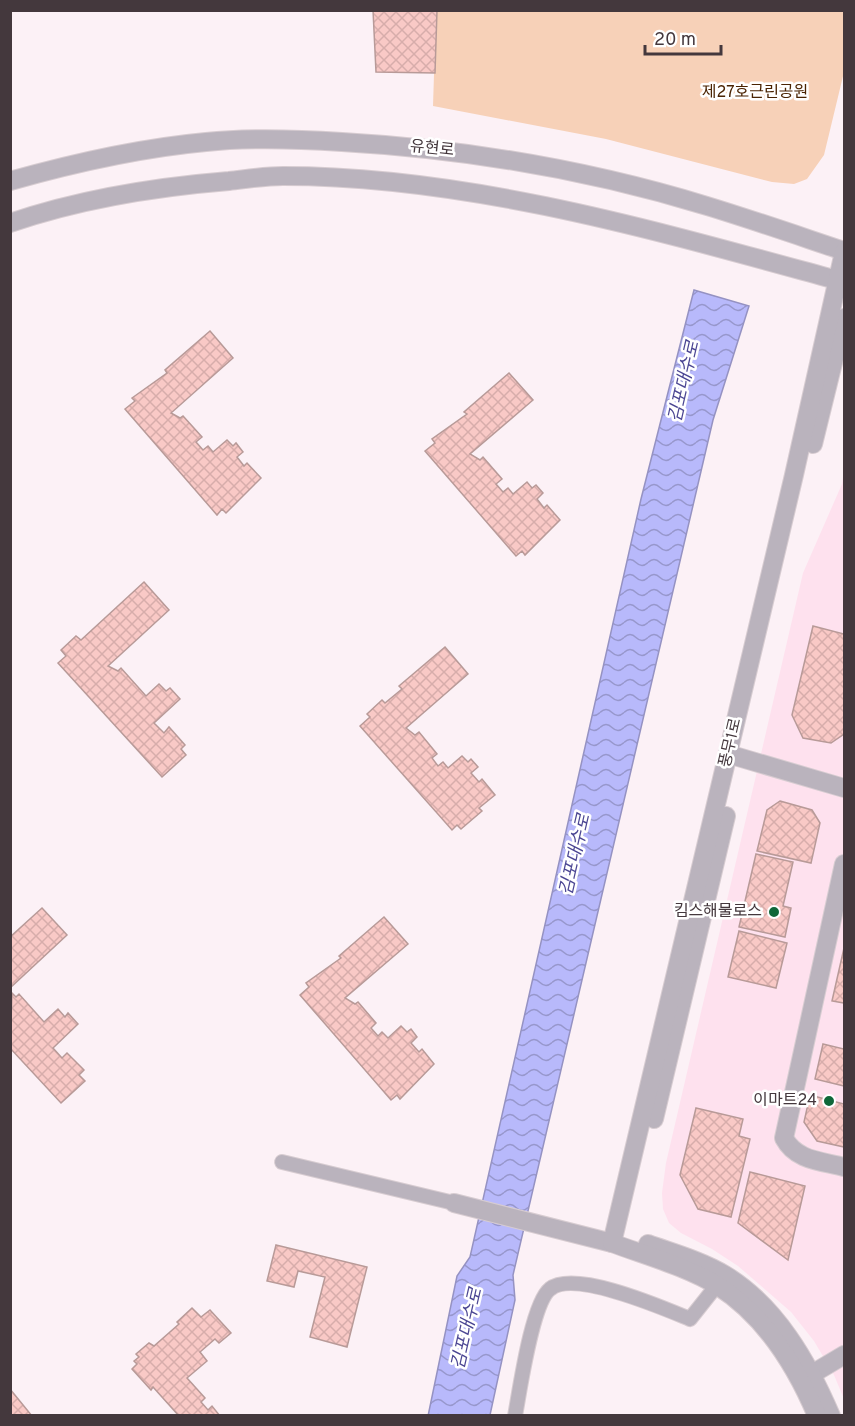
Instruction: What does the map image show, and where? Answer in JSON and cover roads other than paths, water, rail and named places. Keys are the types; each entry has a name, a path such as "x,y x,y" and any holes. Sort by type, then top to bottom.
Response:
{"street":[{"name":"유현로","path":"10,181 110,157 206,141 289,139 386,144 466,153 612,182 706,205 844,252"},
{"path":"10,223 108,198 209,183 282,176 373,182 453,190 511,200 679,238 841,281"},
{"name":"풍무1로","path":"613,1238 635,1188 671,1054 734,757 841,281 844,252"},
{"name":"풍무1로","path":"734,757 844,318"},
{"path":"734,757 844,788"},
{"path":"844,864 784,1138 790,1149 800,1156 844,1167"},
{"path":"454,1203 567,1231 613,1238 677,1254 724,1274 753,1296 772,1316 831,1416"},
{"path":"613,1238 717,1286 743,1305 807,1376 817,1416"},
{"path":"807,1376 844,1355"}],"lane":[{"path":"282,1162 454,1203"},
{"path":"515,1416 536,1316 550,1289 560,1284 576,1283 637,1299 690,1319 717,1286"}],"water":[{"name":"김포대수로","path":"694,290 749,306 713,420 513,1275 515,1300 490,1415 428,1416 457,1276 470,1257 641,499"}],"place":[{"name":"킴스해물로스","path":"774,912"},
{"name":"이마트24","path":"829,1101"}],"park label":[{"name":"제27호근린공원","path":"755,93"}]}
